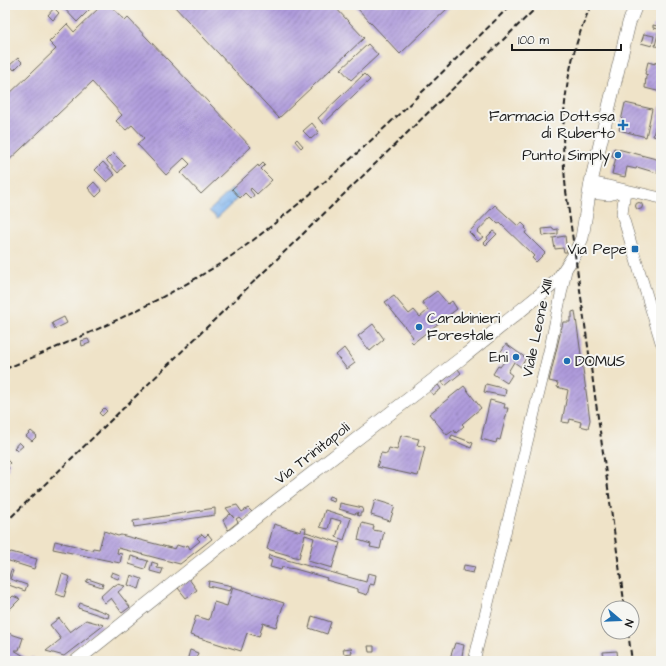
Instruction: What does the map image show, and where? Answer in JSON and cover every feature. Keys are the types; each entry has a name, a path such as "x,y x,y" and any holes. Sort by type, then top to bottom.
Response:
{"main road":[{"name":"Viale Leone XIII","path":"566,269 582,238 590,188 630,23 636,5"},
{"name":"Via Trinitapoli","path":"76,661 276,502 541,295 557,281 566,269"}],"street":[{"path":"590,188 617,186 625,190 661,198"},
{"path":"625,190 622,214 661,339"},
{"name":"Viale Leone XIII","path":"474,661 551,344 566,269"}],"water":[{"path":"232,189 239,197 217,218 209,211"}],"building":[{"path":"61,5 94,5 77,22"},
{"path":"102,5 110,5 125,21 128,18 251,147 201,194 181,173 190,164 184,158 166,175 137,144 144,138 132,125 126,130 116,121 122,115 92,82 5,164 5,98 56,49 49,42 67,24 74,32"},
{"path":"173,5 333,5 364,38 279,118"},
{"path":"359,5 450,6 400,54 356,7"},
{"path":"651,5 661,5 661,12 650,7"},
{"path":"54,8 59,13 53,20 48,15"},
{"path":"653,25 661,27 661,47 655,46 659,29 653,28"},
{"path":"644,34 654,36 652,46 641,43"},
{"path":"368,44 378,55 351,80 341,69"},
{"path":"18,58 22,62 14,70 10,65"},
{"path":"648,62 655,64 655,62 661,65 661,92 645,88 646,76 648,75 645,74"},
{"path":"364,74 370,80 323,124 318,118"},
{"path":"625,103 652,109 646,137 619,130"},
{"path":"660,106 661,107 661,138 653,136"},
{"path":"312,123 319,132 311,139 303,131"},
{"path":"297,139 303,146 301,148 295,141"},
{"path":"614,148 660,160 657,173 637,167 636,169 627,167 625,177 612,174 616,157 612,156"},
{"path":"113,153 125,165 118,173 106,160"},
{"path":"103,162 115,175 107,182 95,170"},
{"path":"263,163 265,165 261,169 272,180 257,194 251,188 250,190 254,195 251,199 245,193 240,198 232,189 258,165 259,167"},
{"path":"94,182 102,191 96,197 88,188"},
{"path":"639,203 642,206 639,209 636,206"},
{"path":"495,205 518,226 522,223 527,230 525,233 545,253 536,262 532,258 534,256 500,223 498,224 491,217 477,232 483,237 478,241 469,232"},
{"path":"553,228 553,230 558,229 558,234 543,236 542,229"},
{"path":"493,231 497,234 486,245 484,243 488,239 487,237"},
{"path":"565,236 567,252 564,252 563,248 555,249 553,238"},
{"name":"Carabinieri Forestale","path":"437,291 448,304 452,301 457,309 413,343 410,340 413,337 385,302 394,296 409,314 414,310 420,317 428,310 422,302"},
{"path":"575,311 590,420 588,428 580,426 581,422 570,419 569,423 562,422 568,390 557,387 558,383 549,381 563,322 570,322 572,312"},
{"path":"64,317 67,323 55,329 52,323"},
{"path":"373,324 384,339 370,351 358,336"},
{"path":"88,339 90,343 82,346 81,341"},
{"path":"506,344 526,358 521,367 514,362 508,372 512,375 507,383 493,374 498,366 500,367 507,358 500,353"},
{"path":"344,348 355,363 347,369 336,355"},
{"path":"458,369 461,373 445,386 442,382"},
{"path":"486,384 506,389 505,396 484,392"},
{"path":"438,385 441,389 433,395 430,391"},
{"path":"464,386 481,408 462,424 464,426 456,433 454,430 447,435 429,414"},
{"path":"490,400 505,404 504,408 508,408 500,440 497,439 496,443 481,439"},
{"path":"104,408 107,411 102,416 99,413"},
{"path":"31,431 37,436 32,441 26,436"},
{"path":"401,435 419,439 417,445 425,447 418,476 377,467 381,453 387,454 389,448 397,450"},
{"path":"452,435 473,443 471,448 450,439"},
{"path":"19,442 23,446 17,451 14,448"},
{"path":"5,458 10,463 7,466 9,468 5,473"},
{"path":"329,496 335,498 334,502 328,500"},
{"path":"375,500 395,506 390,521 371,515"},
{"path":"340,503 363,508 362,513 360,513 360,516 357,515 358,512 355,514 339,509"},
{"path":"237,505 242,512 248,508 252,512 242,520 239,517 236,519 238,522 228,530 223,520 230,514 234,518 226,508"},
{"path":"215,508 215,515 134,527 133,521"},
{"path":"325,510 351,518 344,540 336,537 341,521 331,518 328,529 320,527"},
{"path":"362,523 374,526 373,530 384,532 380,549 370,547 371,544 358,540"},
{"path":"274,524 301,532 302,527 306,528 305,533 306,532 340,543 332,568 308,561 314,538 305,535 299,558 267,549"},
{"path":"104,531 118,536 121,535 175,549 177,545 183,547 188,545 190,549 200,541 197,538 202,534 205,537 208,534 212,539 180,564 118,548 117,553 122,554 120,563 53,549 55,541 92,550 93,548 99,549"},
{"path":"11,552 37,559 34,569 6,560 5,556"},
{"path":"269,555 366,582 368,573 376,575 374,585 370,584 367,595 358,592 358,589 326,580 327,578 295,569 282,567 281,570 270,567 272,560 268,559"},
{"path":"131,556 148,561 145,569 129,564"},
{"path":"152,562 158,564 157,568 163,569 161,574 150,571"},
{"path":"464,565 475,567 473,573 463,571"},
{"path":"11,570 13,571 10,579 27,585 25,591 7,583"},
{"path":"112,572 120,575 118,579 110,576"},
{"path":"62,574 70,577 64,597 56,594"},
{"path":"131,575 142,579 139,589 128,585"},
{"path":"88,579 103,584 102,587 86,582"},
{"path":"189,579 197,590 186,598 178,588"},
{"path":"209,581 232,586 230,591 208,586"},
{"path":"117,584 125,586 118,592 130,607 122,613 111,598 105,603 100,597 113,585 114,586"},
{"path":"233,587 284,603 276,627 263,623 259,637 247,633 241,651 190,635 196,616 209,620 214,602 227,606"},
{"path":"13,596 20,599 5,614 5,604"},
{"path":"80,603 109,614 108,618 78,608"},
{"path":"312,616 331,622 327,634 309,628"},
{"path":"59,618 70,632 86,620 104,625 64,656 46,651 61,639 50,625"},
{"path":"5,632 23,638 19,650 14,650 29,659 32,657 39,661 5,661"},
{"path":"455,643 464,645 461,661 449,661"},
{"path":"368,646 374,646 374,652 369,652"},
{"path":"351,648 352,653 344,654 343,649"},
{"path":"190,650 198,653 195,661 187,661"},
{"path":"617,651 618,661 604,661 603,652"},
{"path":"356,659 371,659 371,661 356,661"}],"railway":[{"path":"5,369 114,322 167,295 237,252 320,186 376,136 511,5"},
{"path":"5,523 539,5"},
{"path":"591,5 582,28 569,73 564,119 564,167 566,191 624,600"},
{"path":"629,640 632,661"}],"place":[{"name":"Farmacia Dott.ssa di Ruberto","path":"623,125"},
{"name":"Punto Simply","path":"618,155"},
{"name":"Via Pepe","path":"635,249"},
{"name":"Carabinieri Forestale","path":"419,327"},
{"name":"Eni","path":"516,357"},
{"name":"DOMUS","path":"567,361"}]}
